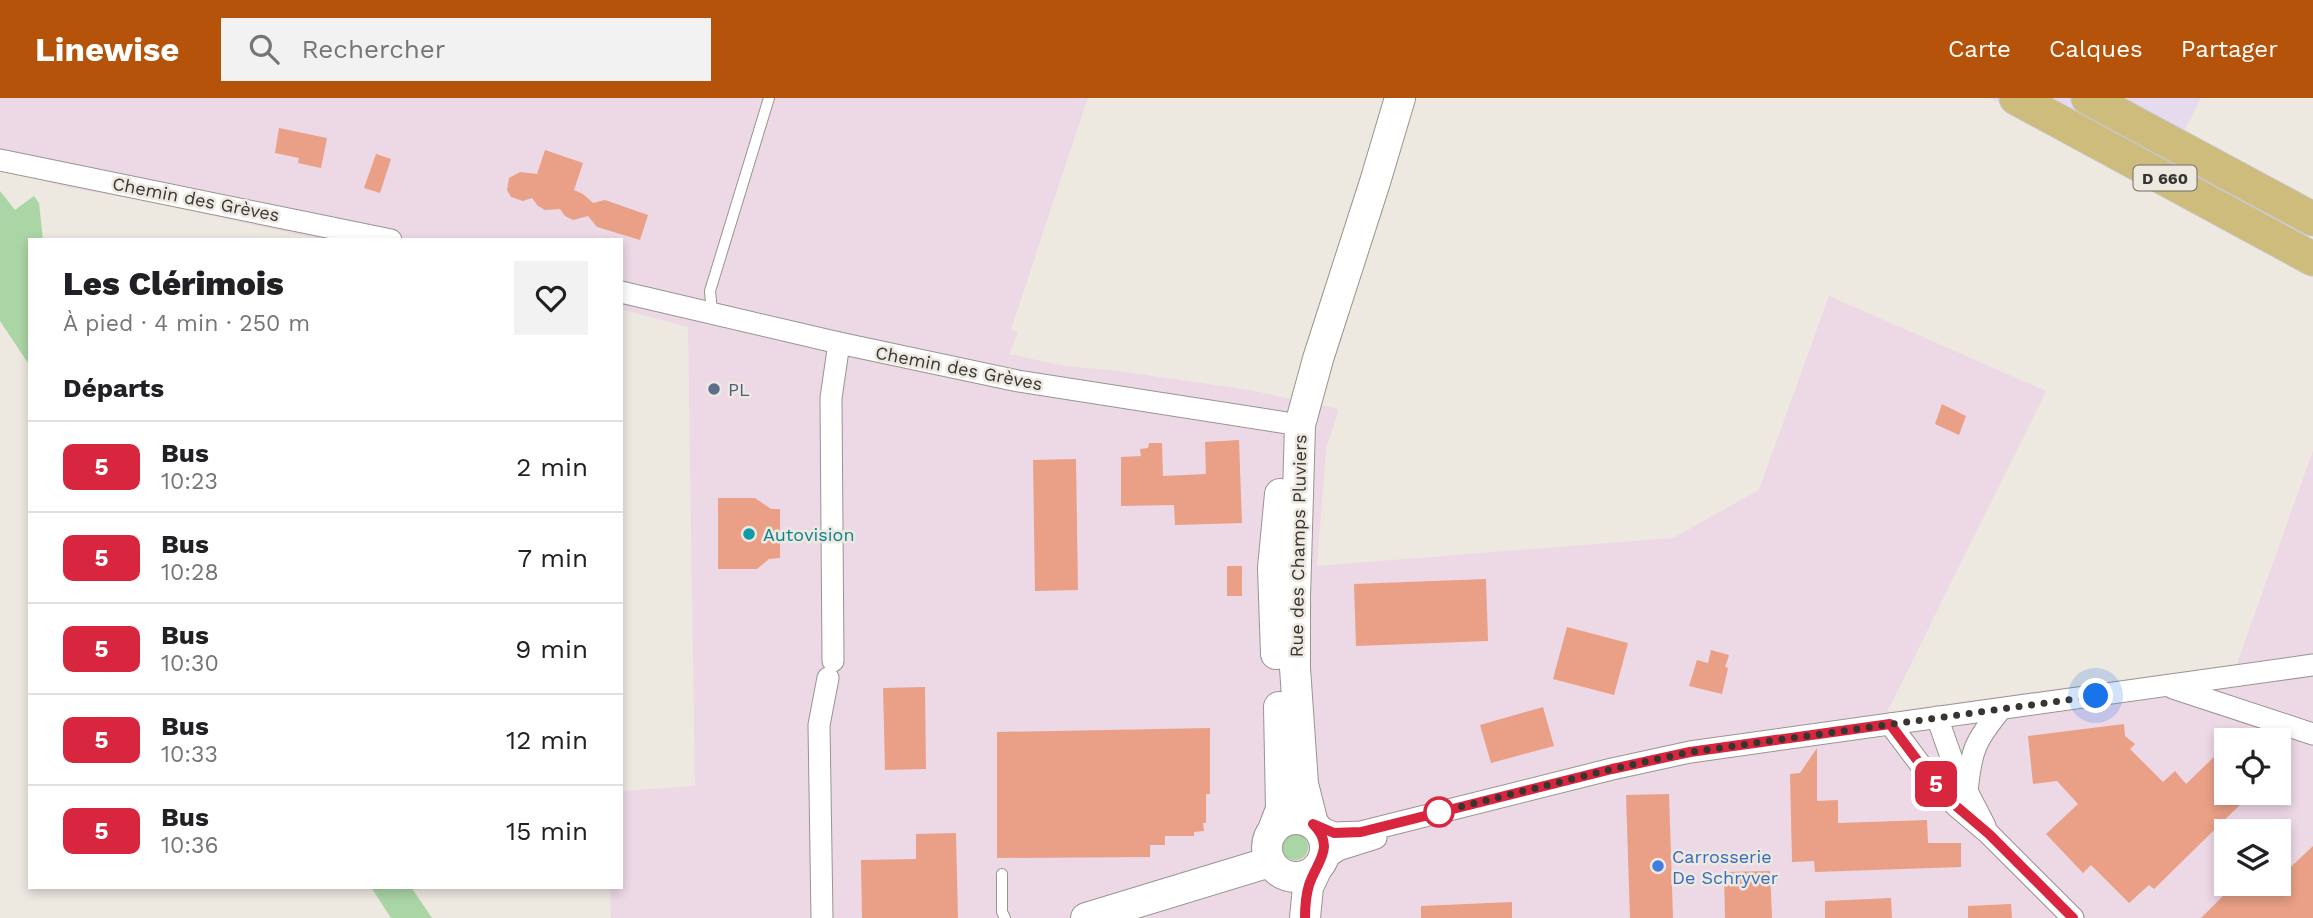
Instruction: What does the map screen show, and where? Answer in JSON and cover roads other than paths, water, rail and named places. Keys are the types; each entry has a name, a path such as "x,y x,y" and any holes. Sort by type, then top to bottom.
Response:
{"main road":[{"name":"D 660","path":"2017,98 2313,259"},
{"name":"D 660","path":"2088,98 2313,219"}],"street":[{"path":"1376,182 1399,98"},
{"path":"1300,425 1318,359 1406,98"},
{"name":"Chemin des Grèves","path":"0,160 381,238"},
{"name":"Chemin des Grèves","path":"623,292 1018,382 1300,425"},
{"path":"822,918 819,725 830,669 831,398 839,343"},
{"name":"Rue des Champs Pluviers","path":"1300,425 1295,668 1303,785 1313,824"},
{"name":"Rue des Champs Pluviers","path":"1273,830 1281,809 1273,568 1285,447 1300,425"},
{"path":"1291,918 1285,889 1267,845 1273,830 1286,820 1295,819 1334,833 1361,832 1528,789 1690,752 2313,664"},
{"path":"2167,686 2313,734"},
{"path":"1967,792 1969,765 1978,738 2001,709"},
{"path":"1937,718 1955,768 1989,834"},
{"path":"1890,724 1929,776 1956,806 1989,834 2073,918"},
{"path":"1086,918 1274,866 1293,877 1302,876 1338,850 1528,789"},
{"path":"1305,918 1308,887 1324,856 1324,839 1313,824"}],"lane":[{"path":"712,313 710,291 769,98"},
{"path":"1002,874 1004,918"}],"place":[{"name":"PL","path":"714,389"},
{"name":"Autovision","path":"749,534"},
{"name":"Carrosserie De Schryver","path":"1658,866"}]}
